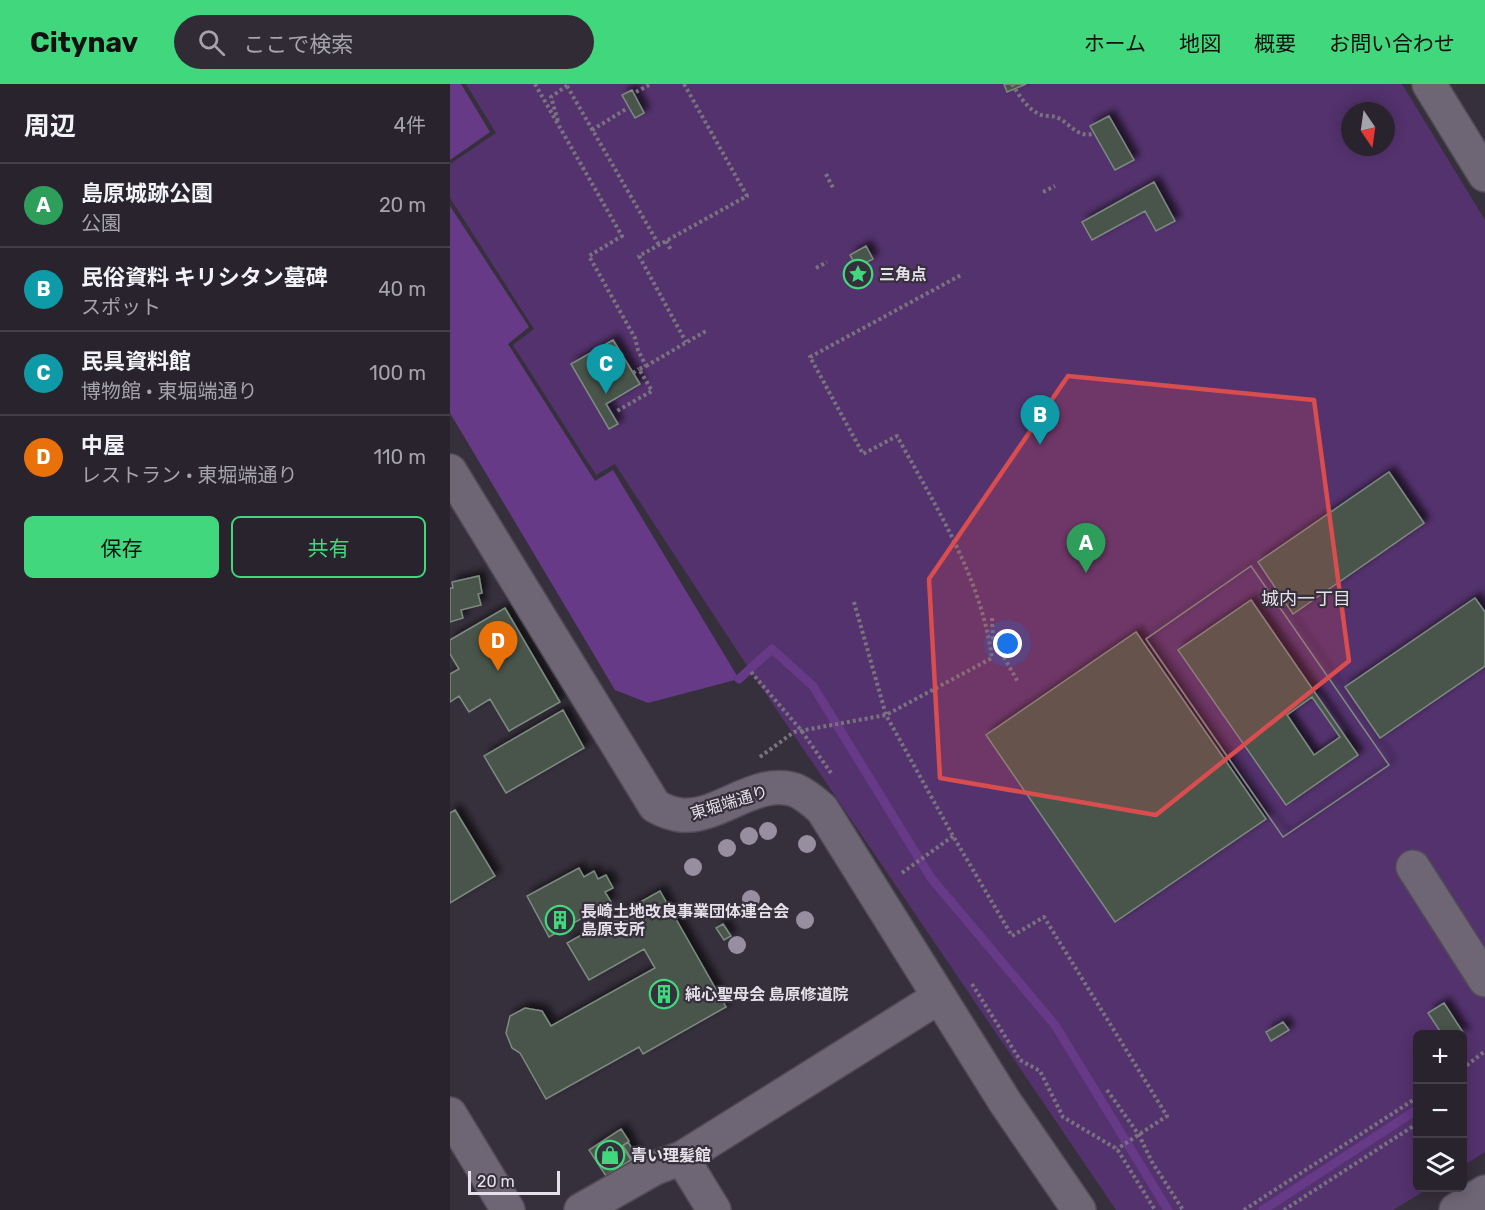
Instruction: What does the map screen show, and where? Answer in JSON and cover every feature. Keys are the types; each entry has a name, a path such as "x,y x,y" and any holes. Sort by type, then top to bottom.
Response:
{"street":[{"path":"1429,84 1485,175"},
{"name":"東堀端通り","path":"450,471 655,806 667,813 683,816 697,814 756,792 777,787 794,790 822,808 1005,1102 1079,1210"},
{"path":"1413,867 1485,980"},
{"path":"581,1210 655,1168 682,1158 939,997"},
{"path":"450,1114 508,1210"},
{"path":"682,1158 714,1210"},
{"path":"1456,1210 1485,1192"}],"path":[{"path":"535,84 622,236 589,256 632,331 646,366"},
{"path":"636,93 651,84"},
{"path":"684,84 747,196 639,256 686,342"},
{"path":"1012,84 1026,104 1039,115 1056,117 1081,134 1094,133"},
{"path":"560,128 551,97 568,85 659,245"},
{"path":"592,130 626,109"},
{"path":"826,174 833,188"},
{"path":"1043,192 1055,186"},
{"path":"666,241 671,250"},
{"path":"816,268 827,262"},
{"path":"961,275 810,357 863,453 897,436 955,542 979,600 991,638 1018,682"},
{"path":"633,373 706,331"},
{"path":"615,412 652,391 639,369"},
{"path":"854,602 886,716 1012,936 1044,916 1167,1116 1118,1149"},
{"path":"828,725 886,716 992,658 992,618"},
{"path":"751,672 801,730 835,777"},
{"path":"908,882 902,873 953,836"},
{"path":"970,981 1020,1059 1040,1071 1063,1117 1118,1149 1155,1210"},
{"path":"1467,1064 1485,1051"},
{"path":"1107,1090 1139,1135 1152,1162 1183,1210"},
{"path":"1244,1210 1413,1100"},
{"path":"1055,1121 1068,1120"},
{"path":"1284,1210 1413,1126"}],"highlighted area":[{"path":"1068,376 1314,400 1349,661 1156,815 940,778 929,579"}],"shaded area":[{"path":"450,84 461,84 490,132 450,160"},
{"path":"466,84 1402,84 1485,220 1485,1152 1467,1163 1467,1030 1413,1030 1413,1192 1422,1192 1393,1210 1116,1210 751,672 615,464 596,475 513,345 534,329 450,198 450,164 496,133"},
{"path":"450,206 529,327 508,344 595,481 613,470 739,679 648,703 615,690 450,413"}],"building":[{"path":"1004,84 1026,84 1007,92"},
{"path":"632,90 644,113 635,118 622,95"},
{"path":"1109,116 1134,160 1115,170 1090,126"},
{"path":"1154,182 1175,221 1156,231 1145,211 1092,240 1082,222"},
{"path":"866,246 873,259 857,267 850,255"},
{"path":"613,340 640,384 606,404 618,424 609,429 571,364"},
{"path":"1389,472 1424,523 1293,614 1258,562"},
{"path":"1251,566 1389,765 1283,837 1146,639","holes":["1251,600 1358,755 1286,805 1178,650"]},
{"path":"1251,566 1389,765 1283,837 1146,639"},
{"path":"479,576 482,593 478,594 481,605 461,610 463,618 450,622 452,582"},
{"path":"1475,598 1485,612 1485,666 1380,738 1345,687"},
{"path":"505,608 560,702 509,731 490,699 469,712 459,696 450,702 450,674 459,669 450,654 450,640"},
{"path":"1136,632 1266,819 1115,922 986,735"},
{"path":"1312,697 1340,737 1314,755 1287,715"},
{"path":"563,710 584,748 506,793 484,756"},
{"path":"455,810 495,876 450,903 450,813"},
{"name":"長崎土地改良事業団体連合会 島原支所","path":"579,868 584,877 594,871 598,879 606,875 613,888 605,892 611,902 549,937 527,896"},
{"name":"純心聖母会 島原修道院","path":"660,891 726,1007 643,1054 639,1047 546,1099 520,1053 512,1048 506,1033 510,1016 525,1008 542,1011 551,1026 655,968 644,949 589,980 567,943"},
{"path":"723,924 731,936 724,940 716,928"},
{"path":"1444,1003 1461,1030 1439,1030 1428,1013"},
{"path":"1283,1022 1289,1030 1271,1041 1266,1032"},
{"name":"青い理髪館","path":"621,1129 629,1141 622,1146 631,1160 606,1176 589,1150"},
{"path":"628,1142 636,1155 632,1159 623,1146"}],"waterway":[{"path":"739,679 772,649 813,686 931,878 1055,1025 1168,1210"},
{"path":"1263,1210 1413,1112"}],"place":[{"name":"三角点","path":"858,274"},
{"name":"民具資料館","path":"606,394"},
{"name":"民俗資料 キリシタン墓碑","path":"1040,445"},
{"name":"島原城跡公園","path":"1086,573"},
{"name":"中屋","path":"498,671"},
{"name":"長崎土地改良事業団体連合会 島原支所","path":"560,920"},
{"name":"純心聖母会 島原修道院","path":"664,994"},
{"name":"青い理髪館","path":"610,1155"}],"district":[{"name":"城内一丁目","path":"1306,599"}]}
